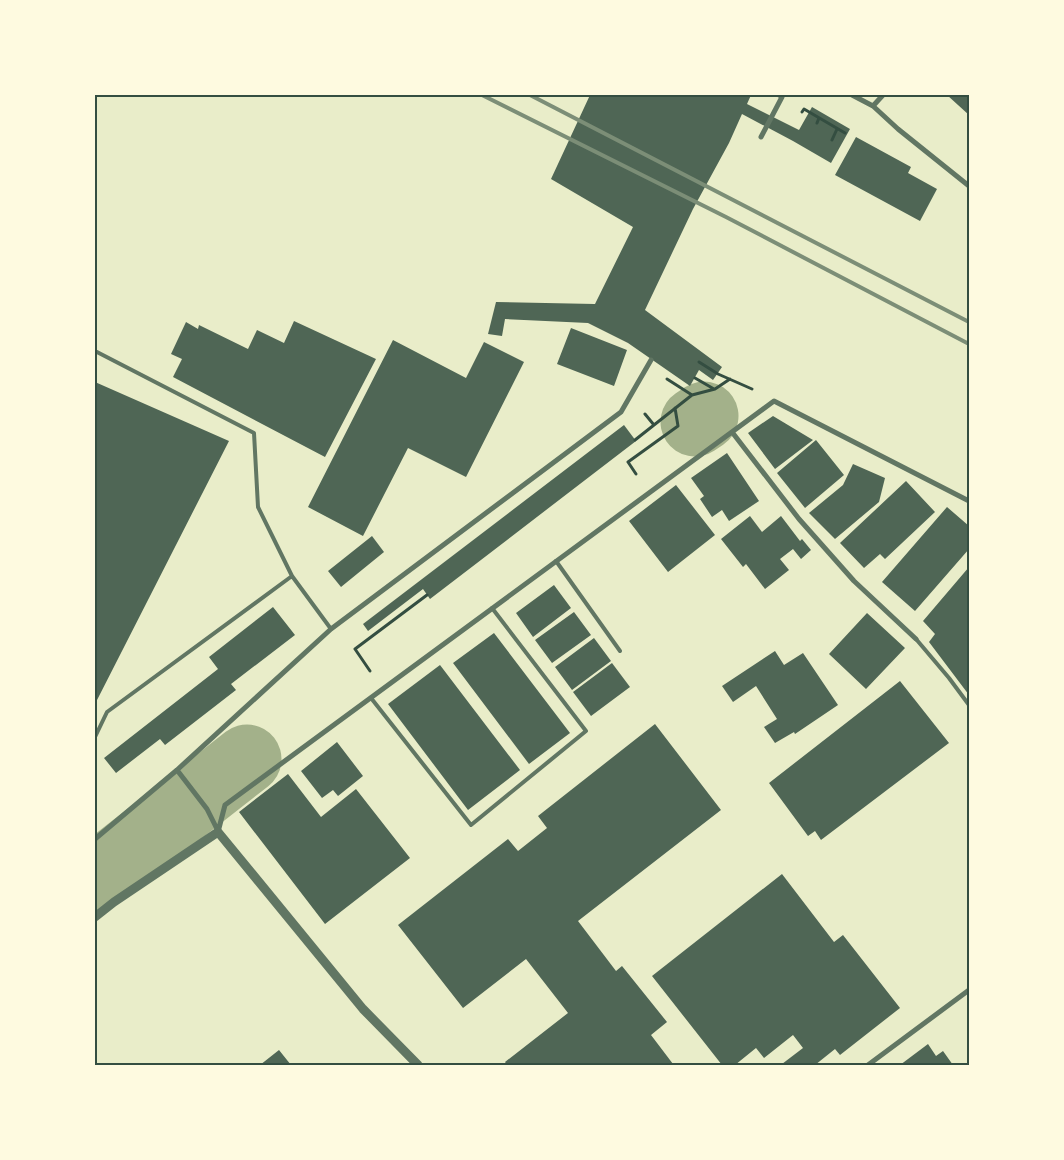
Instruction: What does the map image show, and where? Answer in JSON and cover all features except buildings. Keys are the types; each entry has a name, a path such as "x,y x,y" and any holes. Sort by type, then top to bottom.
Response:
{"street":[{"path":"761,137 782,97 779,95"},
{"path":"852,95 873,106 898,129 969,186"},
{"path":"873,106 883,95"},
{"path":"95,838 176,770 331,629 621,412 651,360"},
{"path":"95,918 122,897 218,832 225,805 774,401 969,501"},
{"path":"732,432 799,519 848,574 916,639"},
{"path":"176,770 207,809 218,832 364,1010 418,1065"},
{"path":"868,1065 969,990"}],"lane":[{"path":"95,351 254,433 258,507 292,576 331,629"},
{"path":"556,562 620,651"},
{"path":"95,738 107,712 292,576"},
{"path":"371,698 471,825 586,731 492,608"},
{"path":"916,639 969,705"}],"path":[{"path":"804,109 845,133"},
{"path":"817,123 819,118"},
{"path":"832,140 838,129"},
{"path":"699,362 718,374 774,401"},
{"path":"695,378 715,389"},
{"path":"635,440 692,395 715,389 730,379"},
{"path":"671,382 692,395"},
{"path":"649,493 628,462 678,426 675,408"},
{"path":"648,418 654,425"},
{"path":"355,649 427,595"}],"waterway":[{"path":"695,422 704,416"},
{"path":"95,878 247,759"}],"railway":[{"path":"482,95 726,217 969,344"},
{"path":"530,95 969,322"}]}
